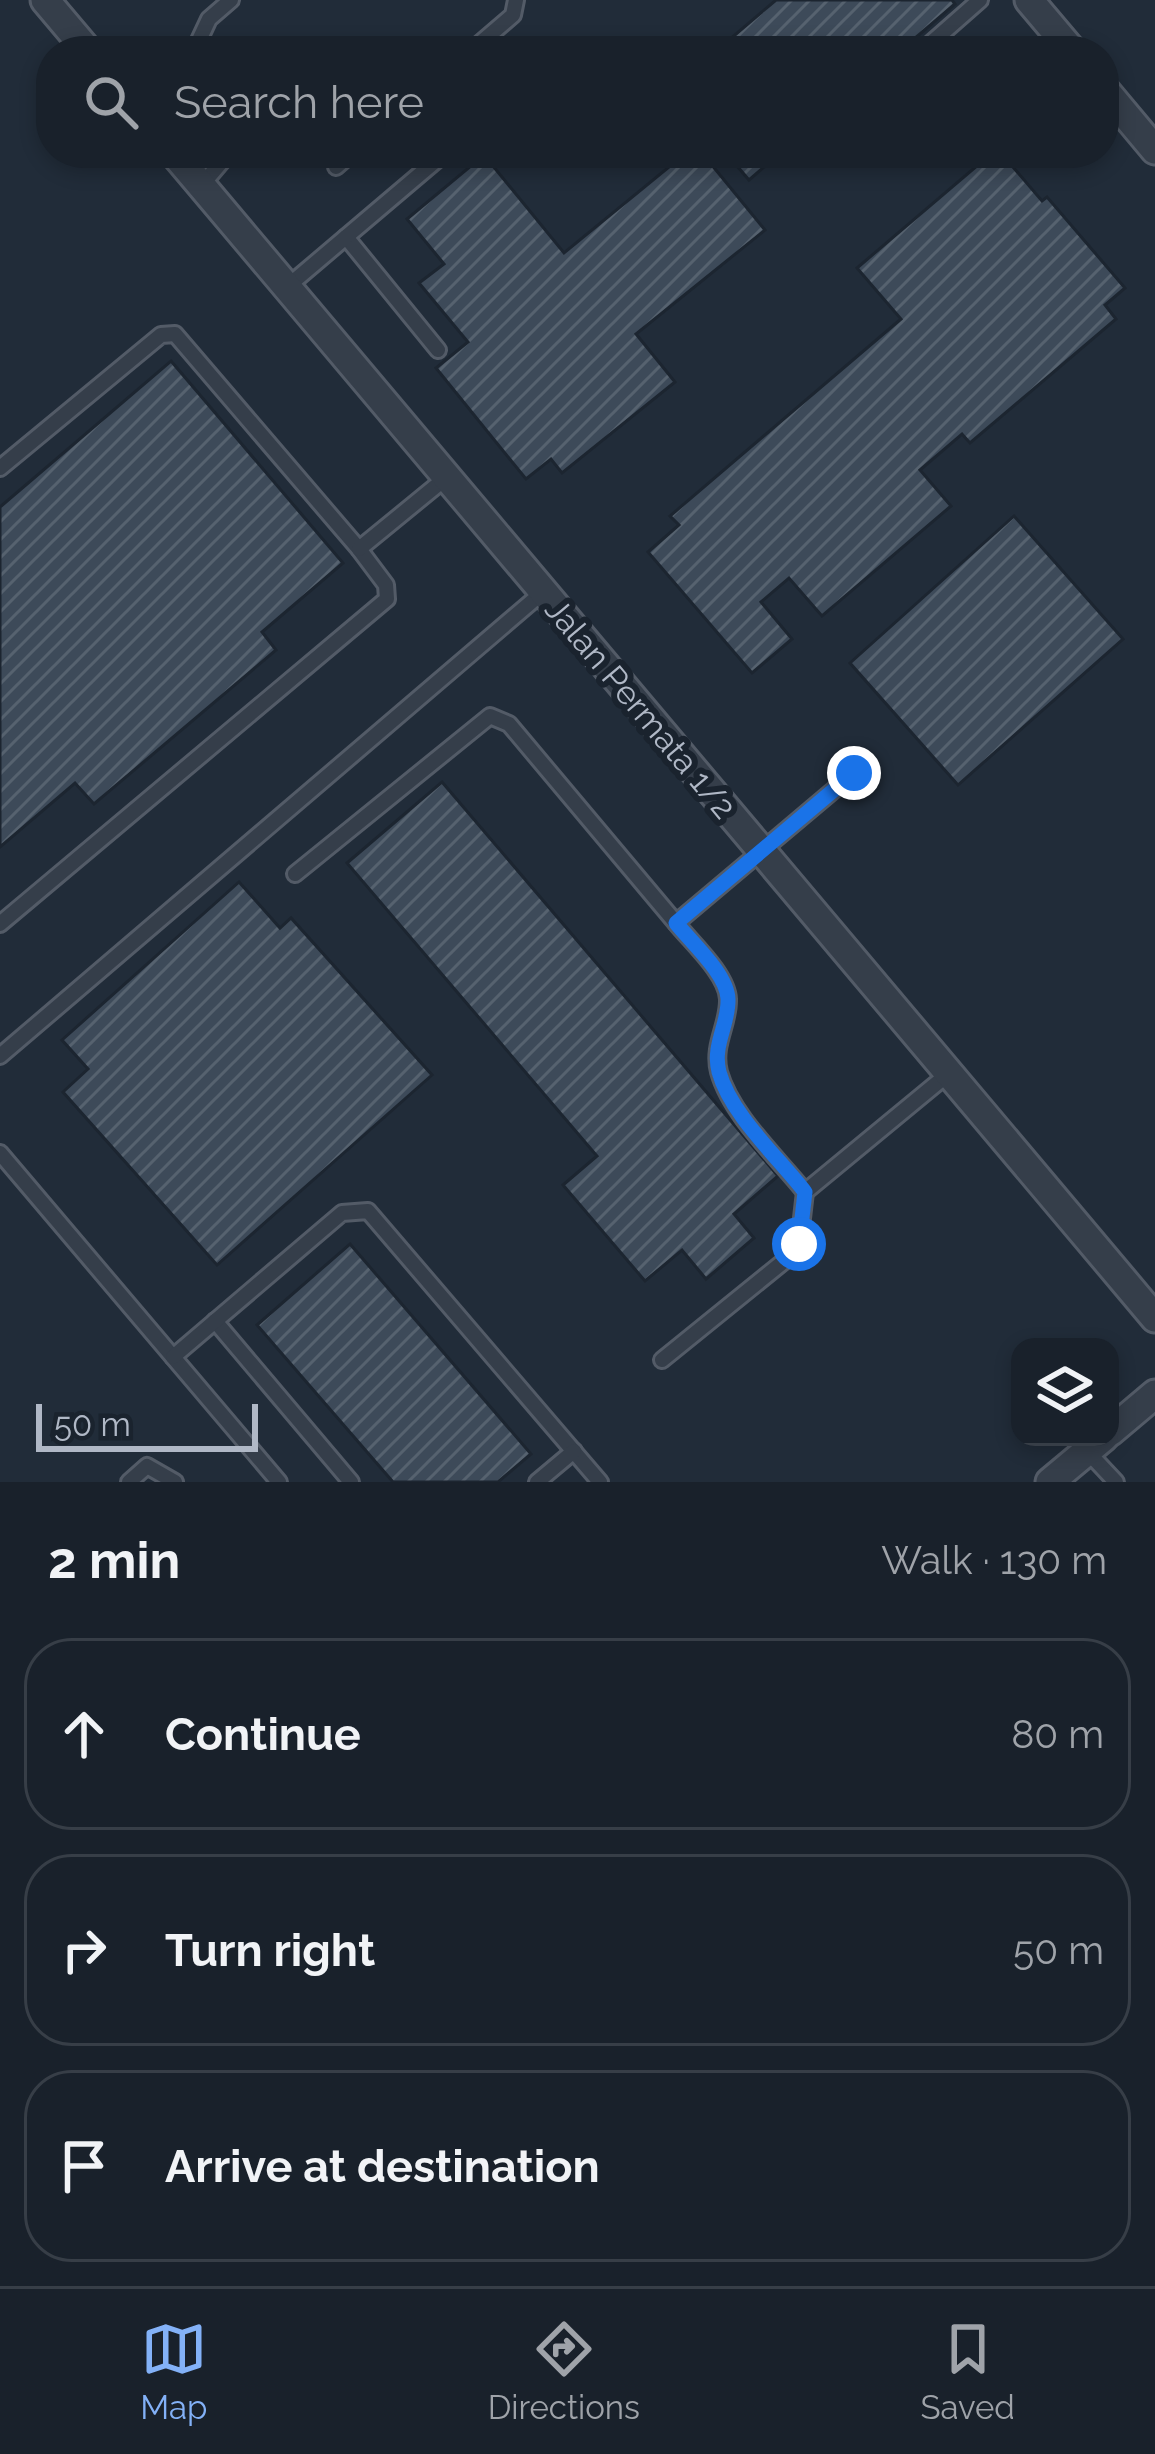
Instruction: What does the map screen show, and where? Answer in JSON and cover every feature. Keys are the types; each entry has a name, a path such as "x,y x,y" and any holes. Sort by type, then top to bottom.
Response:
{"street":[{"path":"45,0 75,36"},
{"path":"1029,0 1059,36"},
{"path":"1119,107 1155,149"},
{"name":"Jalan Permata 1/2","path":"186,168 1155,1318"},
{"path":"1119,1424 1155,1394"},
{"path":"1050,1482 1093,1446"}],"lane":[{"path":"201,36 209,19 230,0"},
{"path":"488,36 513,15 516,0"},
{"path":"939,36 980,0"},
{"path":"201,186 216,168"},
{"path":"287,287 427,168"},
{"path":"346,237 438,350"},
{"path":"0,468 161,335 175,334 358,549 386,584 387,598 380,610 0,925"},
{"path":"358,549 447,477"},
{"path":"0,1056 543,592"},
{"path":"295,874 490,716 509,724 723,984 728,1000 717,1047 719,1073 733,1100 805,1192"},
{"path":"676,923 854,773"},
{"path":"662,1360 788,1258 799,1244 805,1192 949,1074"},
{"path":"0,1153 279,1482"},
{"path":"173,1357 342,1213 368,1211 600,1482"},
{"path":"215,1321 352,1482"},
{"path":"1102,1446 1116,1482"},
{"path":"537,1482 574,1451"},
{"path":"129,1482 148,1466 175,1482"}],"building":[{"path":"776,0 952,0 955,4 918,36 734,36"},
{"path":"468,168 495,168 564,253 668,168 714,168 765,230 636,334 675,382 562,473 551,459 526,479 436,368 468,342 419,283 444,264 407,219"},
{"path":"739,168 763,168 749,180"},
{"path":"974,168 1014,168 1042,201 1047,197 1125,288 1105,305 1116,319 970,443 962,434 920,470 951,506 822,616 789,578 761,602 792,639 752,673 648,552 679,525 670,516 901,319 857,268"},
{"path":"171,361 343,563 262,632 276,650 94,804 75,783 0,847 0,507"},
{"path":"1014,516 1123,639 958,785 850,663"},
{"path":"442,782 778,1176 734,1214 754,1238 706,1279 682,1250 645,1281 563,1185 597,1156 347,863"},
{"path":"239,882 280,928 291,918 432,1075 217,1265 63,1092 88,1069 62,1040"},
{"path":"350,1244 531,1454 498,1482 393,1482 257,1325"}],"route":[{"path":"799,1244 807,1211 805,1192 733,1100 719,1073 717,1047 728,1000 723,984 676,923 854,773"}]}
